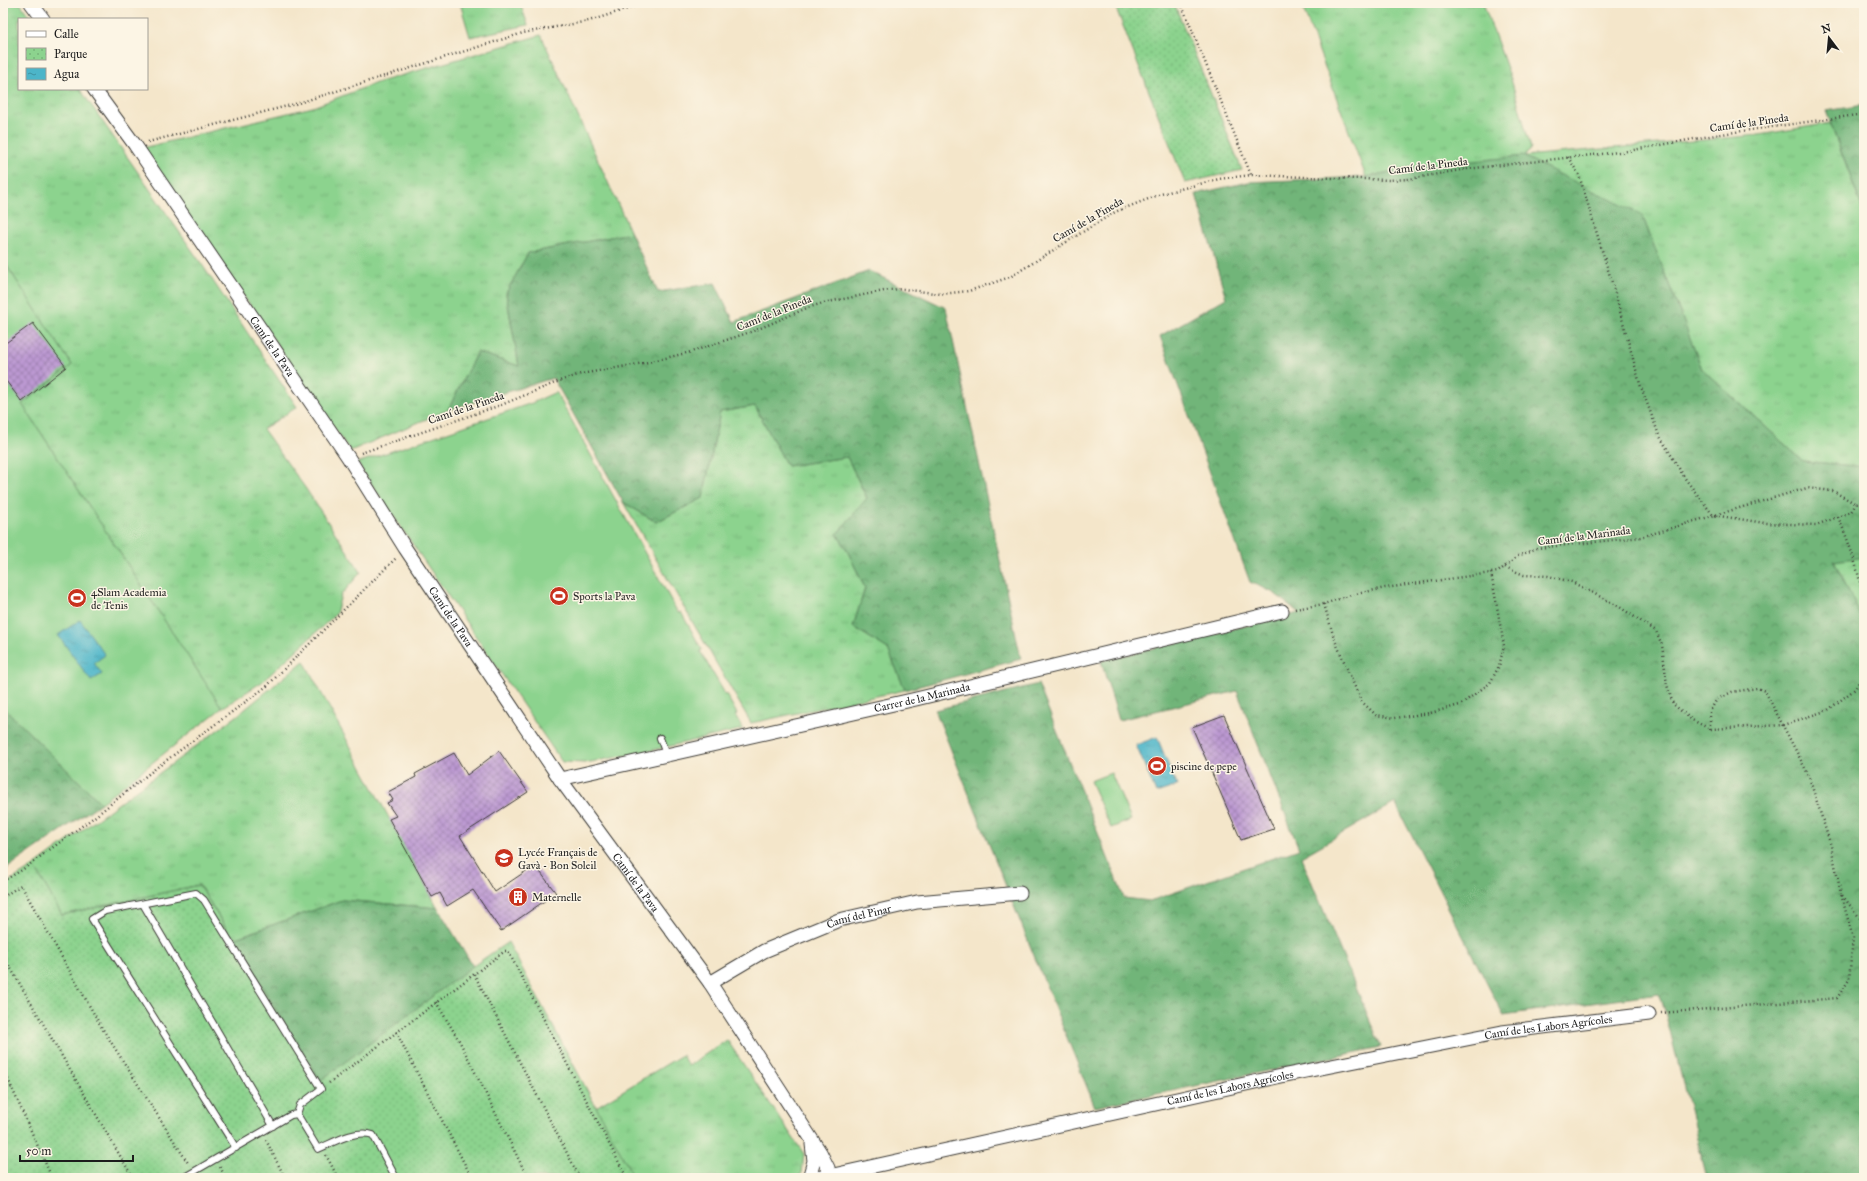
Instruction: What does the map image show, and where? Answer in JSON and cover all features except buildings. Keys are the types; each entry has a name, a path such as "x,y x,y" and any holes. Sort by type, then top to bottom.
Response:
{"street":[{"path":"32,3 42,18"},
{"name":"Camí de la Pava","path":"95,90 135,145 348,457 405,548 560,779 710,984 820,1152 830,1177"},
{"name":"Carrer de la Marinada","path":"560,779 916,699 1282,611"},
{"name":"Camí del Pinar","path":"710,984 764,951 839,920 917,902 1020,893"},
{"name":"Camí de les Labors Agrícoles","path":"816,1178 830,1177 1294,1073 1502,1032 1648,1014"},
{"name":"Camí de la Pava","path":"810,1178 814,1161 812,1140"}],"lane":[{"path":"660,738 666,754"},
{"path":"236,1148 92,919 105,911 196,893 204,900 320,1089 300,1105 297,1114 318,1149 338,1140 365,1132 373,1135 396,1178"},
{"path":"142,904 273,1126"},
{"path":"183,1178 291,1115 297,1114"}],"path":[{"path":"135,145 295,104 523,32 589,21 646,3"},
{"path":"1181,3 1251,175"},
{"name":"Camí de la Pineda","path":"348,457 501,405 562,380 581,374 644,364 691,352 756,330 807,308 823,303 889,290 903,289 941,294 969,291 1010,277 1115,212 1132,204 1160,194 1220,179 1251,175 1389,180 1409,179 1466,169 1628,151 1721,134 1864,114"},
{"path":"1568,157 1579,175 1613,286 1640,384 1658,435 1686,480 1713,515 1765,523 1816,524 1851,512 1856,504 1864,501"},
{"name":"Camí de la Marinada","path":"1282,611 1324,604 1351,595 1386,588 1498,572 1518,556 1537,548 1641,537 1807,488 1833,491 1856,504"},
{"path":"1838,517 1846,535 1858,573 1864,604"},
{"path":"3,881 22,870 91,820 156,768 268,686 405,548"},
{"path":"1504,567 1524,575 1548,576 1572,582 1618,606 1656,631 1662,645 1667,685 1673,704 1692,720 1710,729 1783,725 1828,710 1855,689 1864,673"},
{"path":"1324,604 1334,638 1361,701 1376,715 1396,718 1430,714 1460,705 1490,683 1499,666 1504,646 1491,573"},
{"path":"1648,1014 1837,998 1849,980 1852,938 1831,846 1808,774 1765,691 1757,688 1732,692 1716,699 1710,711 1710,729"},
{"path":"3,896 21,885 102,1028 194,1172"},
{"path":"1841,894 1864,923"},
{"path":"320,1089 505,951 508,951 627,1178"},
{"path":"3,955 133,1178"},
{"path":"474,974 580,1178"},
{"path":"436,1002 460,1042 528,1178"},
{"path":"396,1032 472,1178"},
{"path":"3,1068 52,1178"},
{"path":"3,1091 12,1087"},
{"path":"262,1132 285,1178"},
{"path":"322,1147 338,1178"}],"green space":[{"path":"3,3 20,3 30,18 18,18 18,90 81,90 203,266 297,407 263,429 306,489 361,572 341,595 336,614 262,682 222,708 22,404 72,365 3,260"},
{"path":"460,3 520,3 528,25 470,37"},
{"path":"1114,3 1174,3 1242,170 1185,183"},
{"path":"1301,3 1483,3 1511,79 1531,148 1524,156 1759,135 1830,123 1864,213 1864,467 1803,461 1702,369 1642,215 1413,167 1366,177"},
{"path":"541,35 631,233 528,253 506,294 519,366 477,352 448,410 350,451 142,148 313,107 379,82"},
{"path":"1864,105 1864,213 1826,111"},
{"path":"1523,156 1642,215 1702,369 1803,461 1864,467 1864,557 1834,561 1864,623 1864,1178 1707,1178 1662,1000 1659,994 1503,1015 1395,803 1301,857 1381,1047 1095,1107 935,710 1038,684 1124,898 1150,901 1299,849 1237,691 1119,720 1101,661 1299,613 1274,593 1250,582 1160,336 1226,298 1196,194 1248,182 1366,177 1413,167"},
{"path":"631,233 658,292 715,283 734,322 869,271 946,308 1021,659 905,690 888,649 853,627 865,588 846,548 837,534 867,498 847,457 787,466 755,406 720,412 703,498 656,522 623,502 553,378 448,410 477,352 519,366 506,293 528,253"},
{"name":"4Slam Academia de Tenis","path":"3,260 72,365 22,404 222,708 101,803 3,707"},
{"name":"Sports la Pava","path":"556,392 678,613 681,612 702,650 700,651 724,692 724,695 726,694 737,714 735,715 743,729 645,752 585,763 562,762 357,463 532,403"},
{"path":"755,406 787,466 847,457 867,499 837,534 846,548 865,588 853,627 888,649 905,690 751,723 623,502 656,522 703,498 720,412"},
{"path":"1864,557 1864,623 1834,560"},
{"path":"304,661 438,908 342,900 233,939 199,885 62,915 34,866 238,715"},
{"path":"3,707 101,803 3,871"},
{"path":"1111,773 1131,820 1111,828 1090,781"},
{"path":"34,866 62,915 199,885 320,1081 473,966 508,942 634,1178 3,1178 3,885"},
{"path":"342,900 438,908 473,966 320,1081 233,939"},
{"path":"727,1040 804,1154 802,1173 798,1178 634,1178 596,1107 682,1055 688,1066"}],"water":[{"path":"80,620 105,655 94,663 102,674 91,681 58,635"},
{"name":"piscine de pepe","path":"1157,737 1177,786 1156,793 1136,745"}],"place":[{"name":"Sports la Pava","path":"559,596"},
{"name":"4Slam Academia de Tenis","path":"77,598"},
{"name":"piscine de pepe","path":"1157,766"},
{"name":"Lycée Français de Gavà - Bon Soleil","path":"504,858"},
{"name":"Maternelle","path":"518,897"}]}
